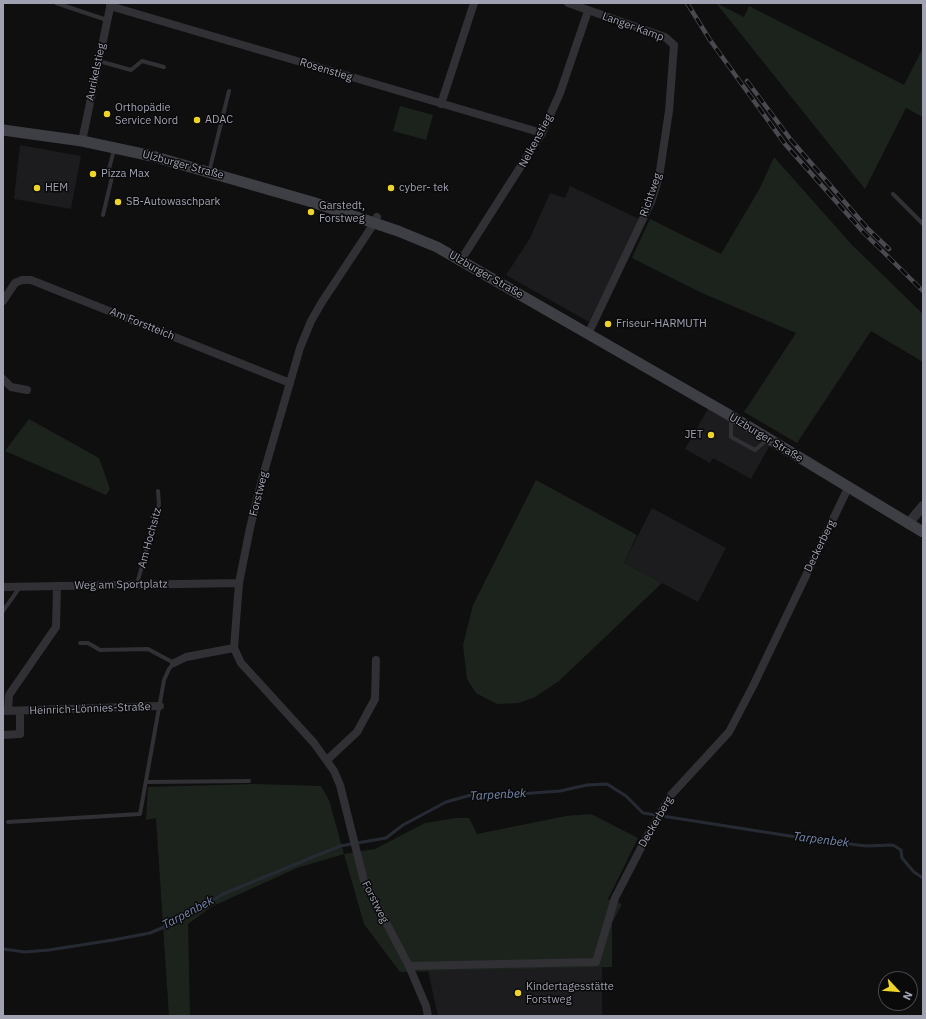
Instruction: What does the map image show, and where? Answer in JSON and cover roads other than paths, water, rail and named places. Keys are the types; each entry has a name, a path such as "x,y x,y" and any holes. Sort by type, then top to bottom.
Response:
{"main road":[{"name":"Ulzburger Straße","path":"3,130 114,147 209,172 375,220 461,260 731,416 923,532"}],"street":[{"path":"442,104 474,3"},
{"name":"Langer Kamp","path":"568,3 665,37 674,45"},
{"name":"Aurikelstieg","path":"82,141 111,4"},
{"name":"Rosenstieg","path":"111,4 542,133"},
{"name":"Nelkenstieg","path":"461,260 516,177 542,133 560,93 588,11"},
{"name":"Richtweg","path":"588,334 648,208 659,177 669,111 674,45"},
{"name":"Forstweg","path":"375,220 311,321 290,383 262,478 239,583 234,648 241,663 314,743 327,760 340,785 364,881 409,966 426,1006 428,1016"},
{"name":"Am Forstteich","path":"3,301 15,283 22,280 31,280 290,383"},
{"path":"3,379 11,387 27,390"},
{"name":"Deckerberg","path":"409,966 596,962 615,898 671,795 729,732 753,686 848,488"},
{"path":"908,524 923,506"},
{"name":"Weg am Sportplatz","path":"3,587 239,583"},
{"name":"Heinrich-Lönnies-Straße","path":"57,586 56,628 9,695 6,711 160,706"},
{"path":"174,663 186,657 234,648"},
{"path":"327,760 357,732 375,699 376,660"},
{"name":"Heinrich-Lönnies-Straße","path":"3,735 20,734 20,711"}],"lane":[{"path":"56,3 108,20"},
{"path":"99,61 131,70 142,62 164,67"},
{"path":"209,172 229,91"},
{"path":"104,215 112,177 110,169 114,147"},
{"path":"893,194 923,224"},
{"path":"731,416 731,437 755,450 768,439"},
{"name":"Am Hochsitz","path":"137,585 159,504 158,491"},
{"path":"3,611 20,587"},
{"path":"80,643 88,643 100,650 148,650 174,663"},
{"name":"Heinrich-Lönnies-Straße","path":"8,822 140,814 165,678 174,663"},
{"path":"146,782 249,781"}],"waterway":[{"name":"Tarpenbek","path":"3,949 25,952 49,950 150,933 183,919 223,894 340,846 386,838 403,825 446,802 471,795 492,796 560,791 587,785 607,784 626,796 643,813 809,839 866,846 893,845 901,850 902,858 914,872 923,878"}],"railway":[{"path":"687,3 710,40 785,144 864,233 923,291"},
{"path":"747,81 791,140 868,229 889,249"}],"place":[{"name":"Orthopädie Service Nord","path":"107,114"},
{"name":"ADAC","path":"197,120"},
{"name":"Pizza Max","path":"93,174"},
{"name":"HEM","path":"37,188"},
{"name":"cyber- tek","path":"391,188"},
{"name":"SB-Autowaschpark","path":"118,202"},
{"name":"Garstedt, Forstweg","path":"311,212"},
{"name":"Friseur-HARMUTH","path":"608,324"},
{"name":"JET","path":"711,435"},
{"name":"Kindertagesstätte Forstweg","path":"518,993"}]}
